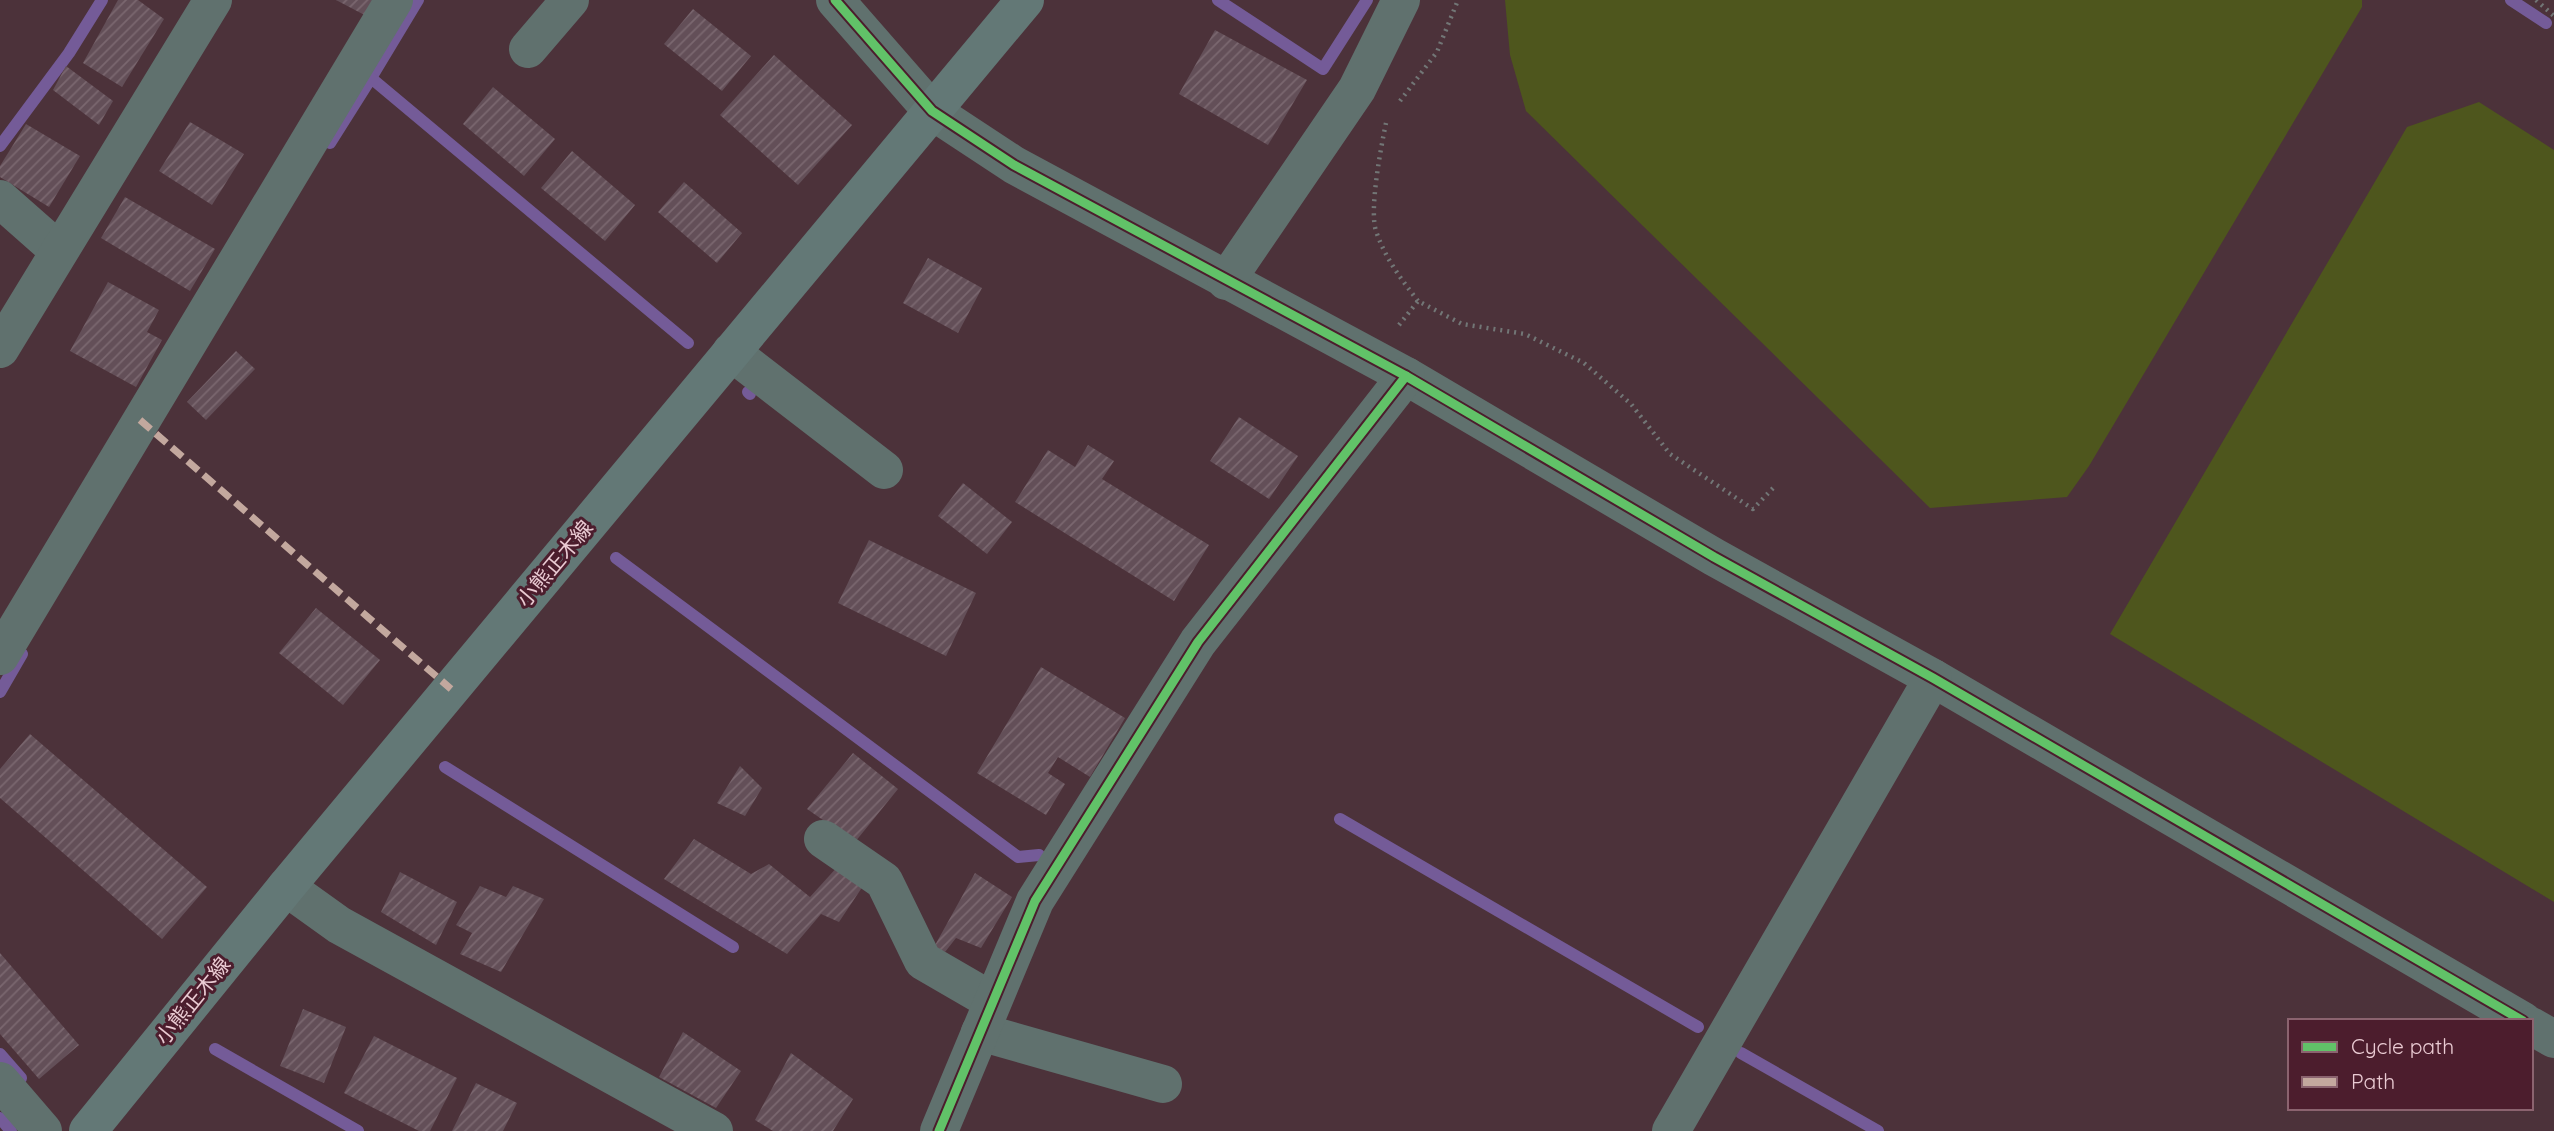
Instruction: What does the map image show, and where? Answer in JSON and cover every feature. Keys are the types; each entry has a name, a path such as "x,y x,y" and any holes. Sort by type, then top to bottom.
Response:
{"main road":[{"name":"小熊正木線","path":"88,1131 286,887 1025,0"}],"street":[{"path":"0,349 213,0"},
{"path":"0,656 394,0"},
{"path":"528,48 570,0"},
{"path":"835,0 932,111 1014,165 1406,376 1714,557 1933,678 2520,1019"},
{"path":"1226,281 1357,89 1401,0"},
{"path":"0,199 59,251"},
{"path":"731,352 884,470"},
{"path":"939,1131 1035,901 1198,642 1406,376"},
{"path":"1671,1131 1933,678"},
{"path":"823,839 884,881 923,961 986,1017 1163,1084"},
{"path":"286,887 339,925 714,1131"},
{"path":"2533,1027 2554,1039"},
{"path":"0,1081 43,1131"}],"path":[{"path":"1396,107 1437,52 1458,0"},
{"path":"2536,0 2554,16"},
{"path":"1387,118 1379,158 1375,229 1392,269 1418,301 1462,324 1525,334 1584,363 1631,404 1670,454 1753,509 1776,485"},
{"path":"1391,334 1418,301"}],"green space":[{"path":"1505,0 2362,0 2362,7 2089,466 2067,497 1930,508 1526,111 1510,55"},
{"path":"2479,102 2554,150 2554,902 2110,634 2407,127"}],"building":[{"path":"118,0 138,0 164,19 122,87 83,63"},
{"path":"336,0 384,0 374,20"},
{"path":"693,9 751,56 722,91 664,44"},
{"path":"1215,30 1307,80 1268,145 1179,94"},
{"path":"774,55 852,125 798,185 720,115"},
{"path":"66,66 113,101 99,125 53,90"},
{"path":"493,87 555,139 524,176 463,124"},
{"path":"190,122 244,154 212,205 159,171"},
{"path":"26,124 80,156 49,207 0,177 0,166"},
{"path":"572,151 635,205 605,241 541,188"},
{"path":"684,182 742,233 717,263 658,212"},
{"path":"125,197 215,249 190,291 101,238"},
{"path":"928,258 982,288 958,333 903,303"},
{"path":"108,282 159,310 147,332 162,340 136,387 70,351"},
{"path":"236,351 255,369 206,420 187,402"},
{"path":"1239,417 1298,456 1269,499 1210,461"},
{"path":"1088,445 1114,461 1102,479 1209,545 1174,601 1015,502 1048,450 1075,467"},
{"path":"963,483 1012,522 987,554 938,516"},
{"path":"869,540 976,593 946,656 838,603"},
{"path":"316,608 380,660 343,705 279,653"},
{"path":"1041,667 1125,718 1090,777 1058,757 1048,773 1065,784 1046,815 977,773"},
{"path":"30,734 207,887 162,939 0,798 0,769"},
{"path":"853,753 898,789 855,842 807,809"},
{"path":"740,766 762,788 745,816 717,803"},
{"path":"694,839 751,874 769,864 810,897 839,865 865,883 839,922 821,914 787,954 664,879"},
{"path":"400,872 457,902 436,945 381,912"},
{"path":"975,873 1012,897 981,948 956,938 945,952 934,947"},
{"path":"480,886 506,897 513,886 544,899 501,972 460,954 472,933 456,925"},
{"path":"0,953 79,1045 39,1079 0,1034"},
{"path":"303,1009 346,1027 324,1083 280,1066"},
{"path":"683,1032 741,1071 716,1108 659,1077"},
{"path":"374,1036 457,1078 430,1131 419,1131 344,1093"},
{"path":"791,1053 853,1099 833,1131 773,1131 755,1120"},
{"path":"476,1083 517,1103 503,1131 452,1131"}],"waterway":[{"path":"0,146 69,53 102,0"},
{"path":"371,78 418,0"},
{"path":"1218,0 1323,69 1367,0"},
{"path":"2511,0 2546,23"},
{"path":"330,143 371,78 688,343"},
{"path":"616,558 1018,857 1039,855"},
{"path":"0,692 22,654"},
{"path":"445,767 733,947"},
{"path":"1340,819 1698,1027"},
{"path":"215,1049 358,1131"},
{"path":"1741,1053 1878,1131"},
{"path":"0,1054 21,1078"},
{"path":"0,1118 11,1131"}],"marked path":[{"path":"140,420 451,689"}],"cycle path":[{"path":"835,0 932,111 1014,165 1406,376 1714,557 1933,678 2520,1019"},
{"path":"939,1131 1035,901 1198,642 1406,376"}]}
